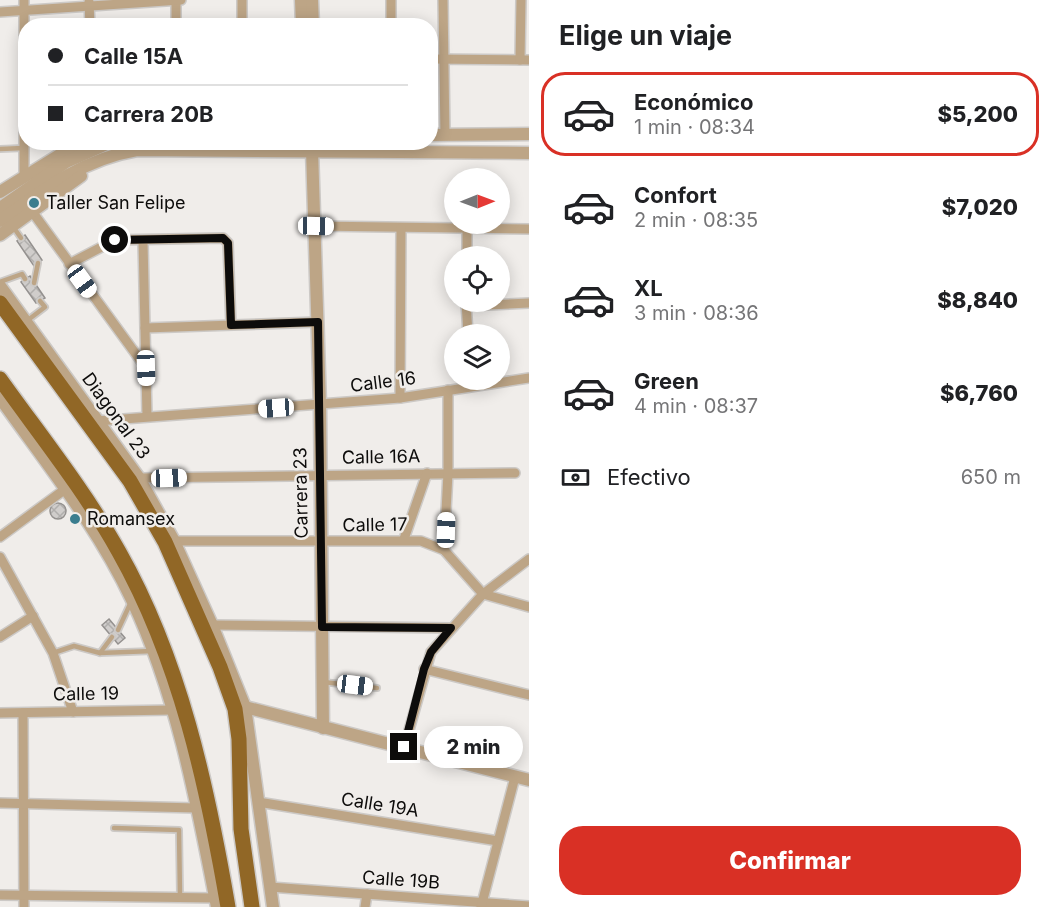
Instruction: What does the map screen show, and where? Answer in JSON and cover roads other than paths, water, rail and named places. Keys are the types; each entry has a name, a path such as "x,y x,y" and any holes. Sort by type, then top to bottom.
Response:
{"main road":[{"path":"0,303 130,481 165,542 240,708 240,829 252,907"},
{"path":"0,379 102,523 119,552 153,622 216,833 228,907"},
{"path":"78,510 102,523"},
{"path":"102,523 104,548"}],"street":[{"path":"176,0 176,18"},
{"path":"0,12 24,5 181,0"},
{"path":"242,0 242,18"},
{"path":"301,0 302,18"},
{"path":"312,0 313,18"},
{"path":"391,0 391,18"},
{"path":"443,0 445,135"},
{"path":"438,59 524,60 521,0"},
{"path":"89,3 90,18"},
{"path":"438,135 529,134"},
{"path":"24,150 24,176"},
{"path":"0,192 72,150"},
{"path":"0,208 66,162 100,150"},
{"path":"0,235 6,223 59,179 103,150"},
{"path":"137,150 200,150"},
{"name":"Carrera 23","path":"312,150 320,405 323,728"},
{"path":"438,150 529,153"},
{"path":"6,223 32,210 89,172 135,155 162,151"},
{"path":"32,210 146,368"},
{"path":"316,226 444,228"},
{"path":"400,228 400,398"},
{"path":"510,229 529,229"},
{"path":"69,264 115,240 143,242 223,238 228,243 231,325"},
{"path":"143,242 147,416"},
{"name":"Diagonal 23","path":"0,286 139,478 174,542 212,625 240,708"},
{"path":"510,303 529,303"},
{"path":"145,328 318,322"},
{"name":"Calle 16","path":"510,380 529,378"},
{"path":"444,550 448,473 448,390"},
{"name":"Calle 16","path":"96,421 400,398 448,390"},
{"path":"0,398 104,548 132,600 178,710 216,902 180,897 0,895"},
{"name":"Calle 16A","path":"139,478 514,472"},
{"path":"404,539 427,473"},
{"path":"0,537 64,490"},
{"name":"Calle 17","path":"174,542 321,542 404,539 421,541 444,550 483,594"},
{"path":"0,557 53,653 73,712"},
{"path":"404,747 424,669 431,652 483,594 529,560"},
{"path":"483,594 529,607"},
{"path":"0,638 33,616"},
{"path":"212,625 451,628"},
{"path":"424,669 529,695"},
{"path":"273,907 258,802 240,708 404,747 529,780"},
{"name":"Calle 19","path":"0,713 178,710"},
{"path":"23,713 24,907"},
{"path":"482,905 514,777"},
{"path":"0,802 196,808"},
{"name":"Calle 19A","path":"258,802 498,841"},
{"name":"Calle 19B","path":"270,887 482,905 529,906"},
{"path":"365,907 367,894"},
{"path":"139,897 141,907"}],"lane":[{"path":"0,149 18,148"},
{"path":"6,223 21,238"},
{"path":"34,283 38,262"},
{"path":"0,282 22,274 26,279"},
{"path":"26,322 45,307 40,301"},
{"path":"118,630 132,600"},
{"path":"100,653 112,637"},
{"path":"53,653 74,646 100,653 153,651"},
{"path":"322,682 377,688"},
{"path":"114,828 179,830 180,897"}],"place":[{"name":"Taller San Felipe","path":"34,203"},
{"name":"Romansex","path":"75,519"}]}
